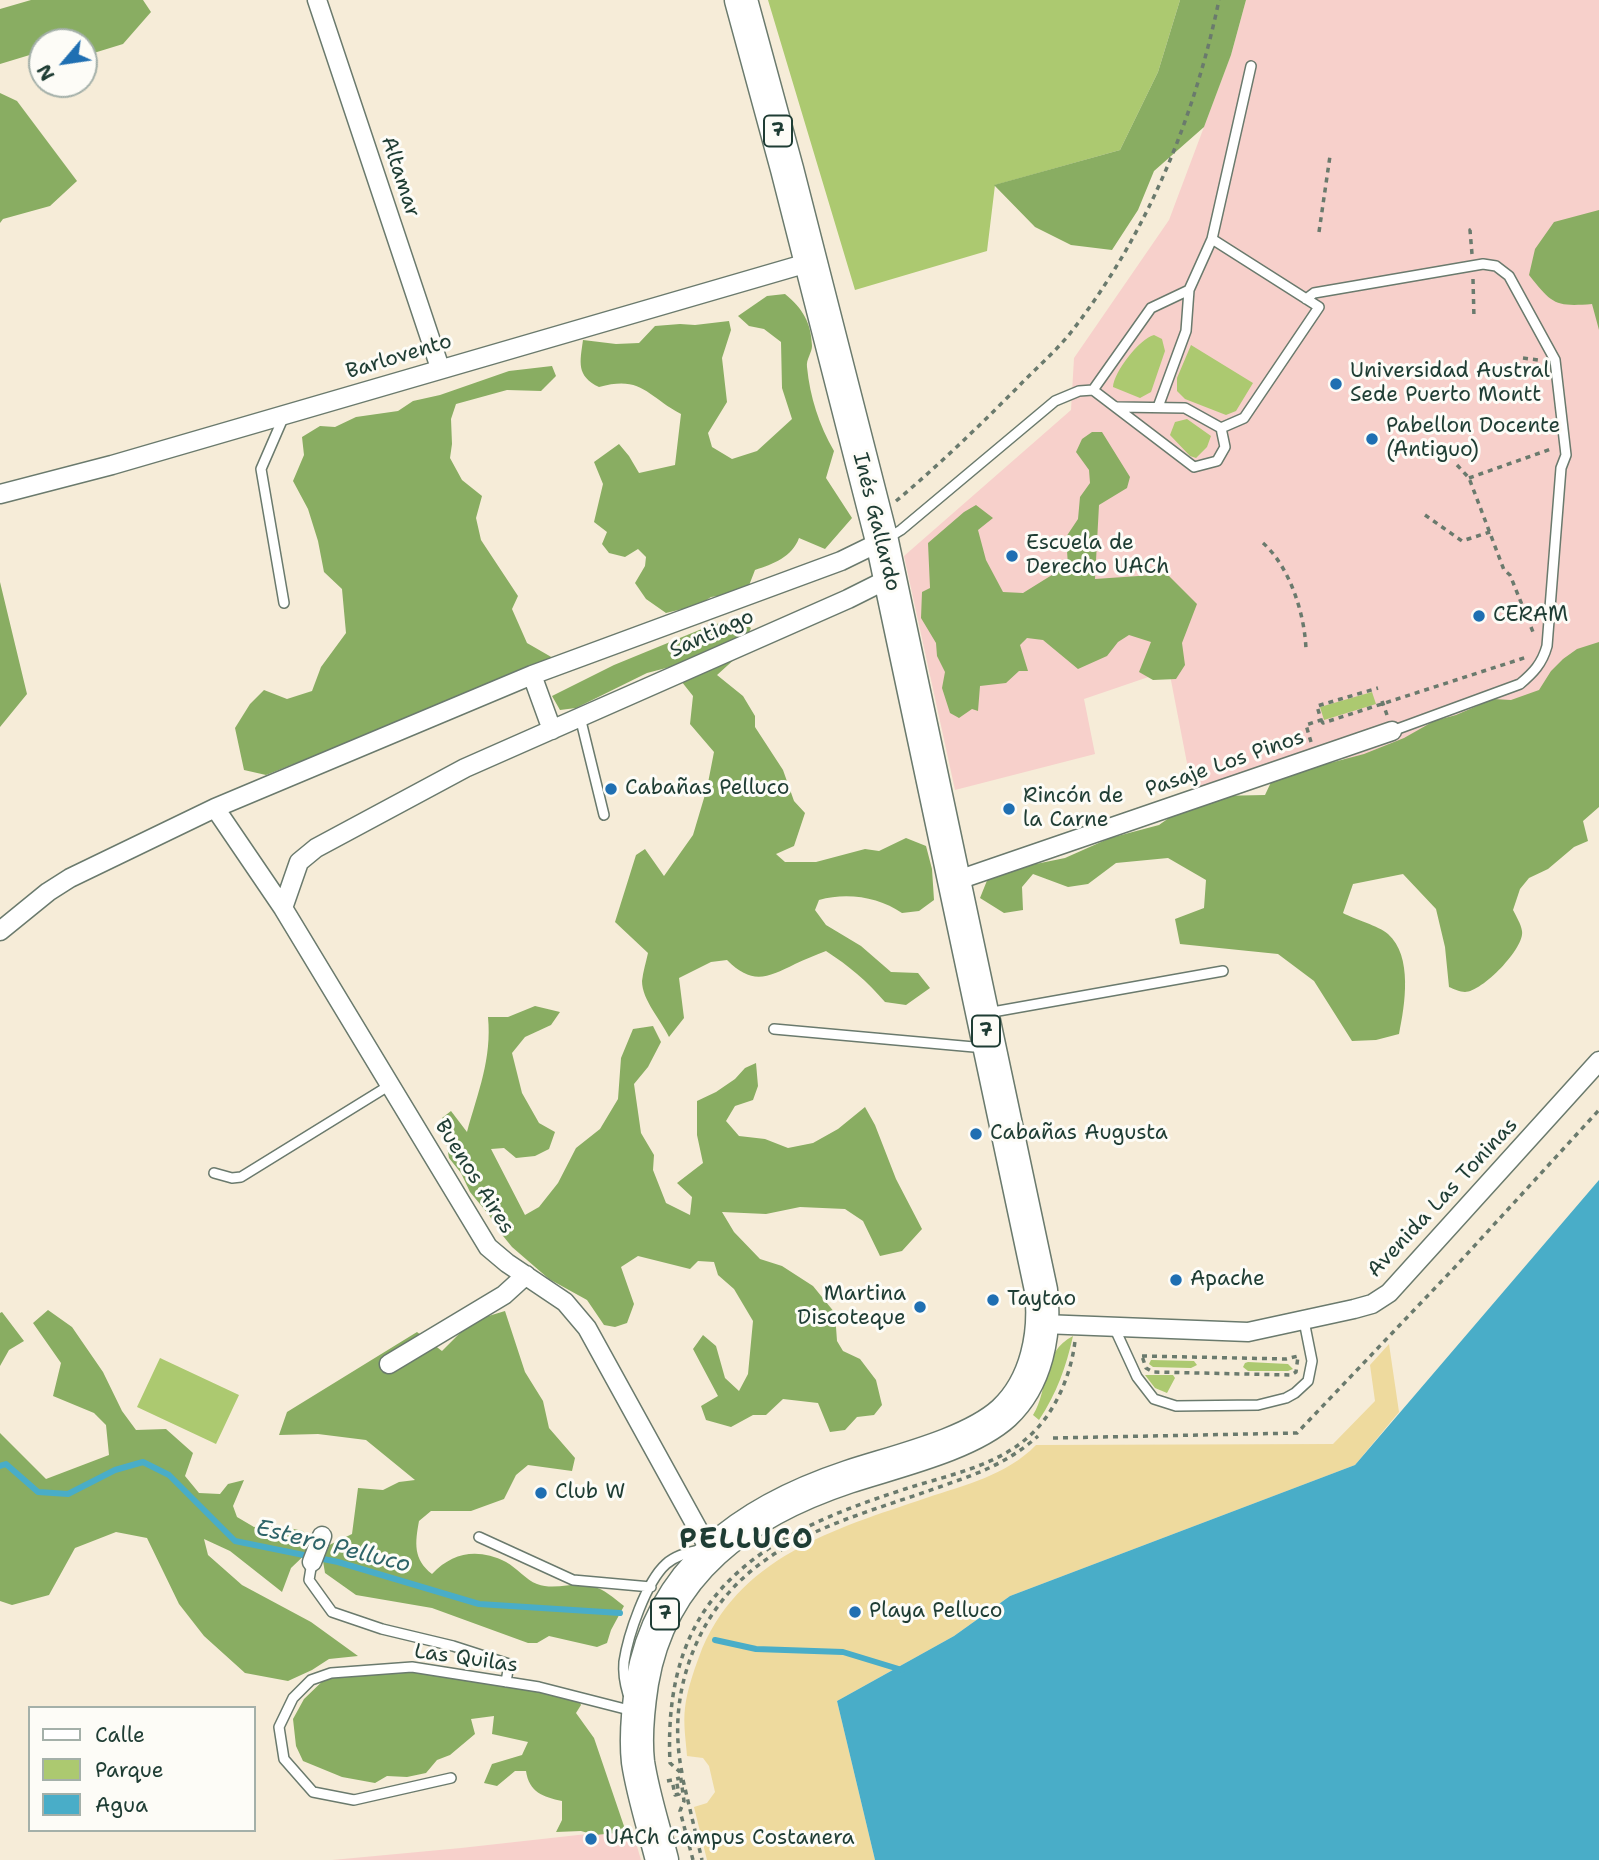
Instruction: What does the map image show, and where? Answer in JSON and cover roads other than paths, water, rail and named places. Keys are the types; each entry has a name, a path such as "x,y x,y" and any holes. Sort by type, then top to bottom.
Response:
{"highway":[{"name":"Inés Gallardo","path":"741,0 762,71 890,578 1041,1290 1043,1324"},
{"name":"7","path":"662,1860 638,1762 638,1711 648,1658 668,1607 684,1581 713,1550 746,1524 797,1496 936,1448 993,1422 1005,1412 1025,1385 1037,1357 1043,1324"}],"street":[{"name":"Altamar","path":"317,0 440,368"},
{"name":"Barlovento","path":"0,494 284,415 811,262"},
{"path":"0,931 48,892 70,878 215,808 532,675 841,561 879,530"},
{"name":"Santiago","path":"282,908 299,862 316,848 465,768 890,578"},
{"path":"532,675 552,730"},
{"name":"Pasaje Los Pinos","path":"955,881 1392,731"},
{"name":"Buenos Aires","path":"215,808 282,908 488,1247 506,1263 565,1302 587,1328 705,1542 713,1550"},
{"name":"Avenida Las Toninas","path":"1043,1324 1114,1325 1240,1333 1304,1321 1371,1304 1389,1293 1599,1060"},
{"path":"389,1364 504,1295 526,1275"},
{"path":"312,1562 321,1541"}],"lane":[{"path":"1158,407 1186,331 1189,290 1212,239 1251,66"},
{"path":"1212,239 1319,307 1244,418 1221,428"},
{"path":"1306,299 1314,293 1483,264 1496,266 1508,276 1521,296 1555,360 1566,455 1561,468 1547,646 1543,660 1520,684 1392,731"},
{"path":"1093,390 1151,308 1189,290"},
{"path":"879,530 901,530 1055,401 1079,391 1093,390 1194,467 1217,461 1225,447 1221,428 1185,408 1117,407"},
{"path":"284,415 261,470 285,603"},
{"path":"580,717 604,814"},
{"path":"983,1014 1223,971"},
{"path":"774,1029 990,1048"},
{"path":"214,1173 232,1178 241,1177 390,1085"},
{"path":"1114,1325 1137,1377 1154,1399 1175,1406 1258,1405 1286,1398 1308,1381 1312,1361 1304,1321"},
{"path":"479,1537 573,1580 651,1587"},
{"path":"638,1711 625,1684 624,1662 632,1632 651,1587 661,1569 678,1556 688,1552 713,1550"},
{"path":"312,1562 309,1580 332,1612 509,1664 506,1682"},
{"name":"Las Quilas","path":"451,1779 354,1800 313,1792 284,1759 279,1727 293,1698 312,1680 331,1673 412,1667 540,1687 638,1711"}],"water":[{"path":"1599,1180 1599,1860 875,1860 837,1701 954,1636 1010,1596 1355,1465"}],"waterway":[{"name":"Estero Pelluco","path":"0,1466 6,1464 38,1492 68,1494 115,1470 143,1462 169,1475 235,1541 338,1562 479,1604 620,1613"},
{"name":"Estero Pelluco","path":"715,1640 756,1649 843,1652 902,1670"}],"place":[{"name":"Universidad Austral Sede Puerto Montt","path":"1336,384"},
{"name":"Pabellon Docente (Antiguo)","path":"1372,439"},
{"name":"Escuela de Derecho UACh","path":"1012,556"},
{"name":"CERAM","path":"1479,616"},
{"name":"Cabañas Pelluco","path":"611,789"},
{"name":"Rincón de la Carne","path":"1009,809"},
{"name":"Cabañas Augusta","path":"976,1134"},
{"name":"Apache","path":"1176,1280"},
{"name":"Taytao","path":"993,1300"},
{"name":"Martina Discoteque","path":"920,1307"},
{"name":"Club W","path":"541,1493"},
{"name":"Playa Pelluco","path":"855,1612"},
{"name":"UACh Campus Costanera","path":"591,1839"}],"district":[{"name":"PELLUCO","path":"747,1541"}]}
